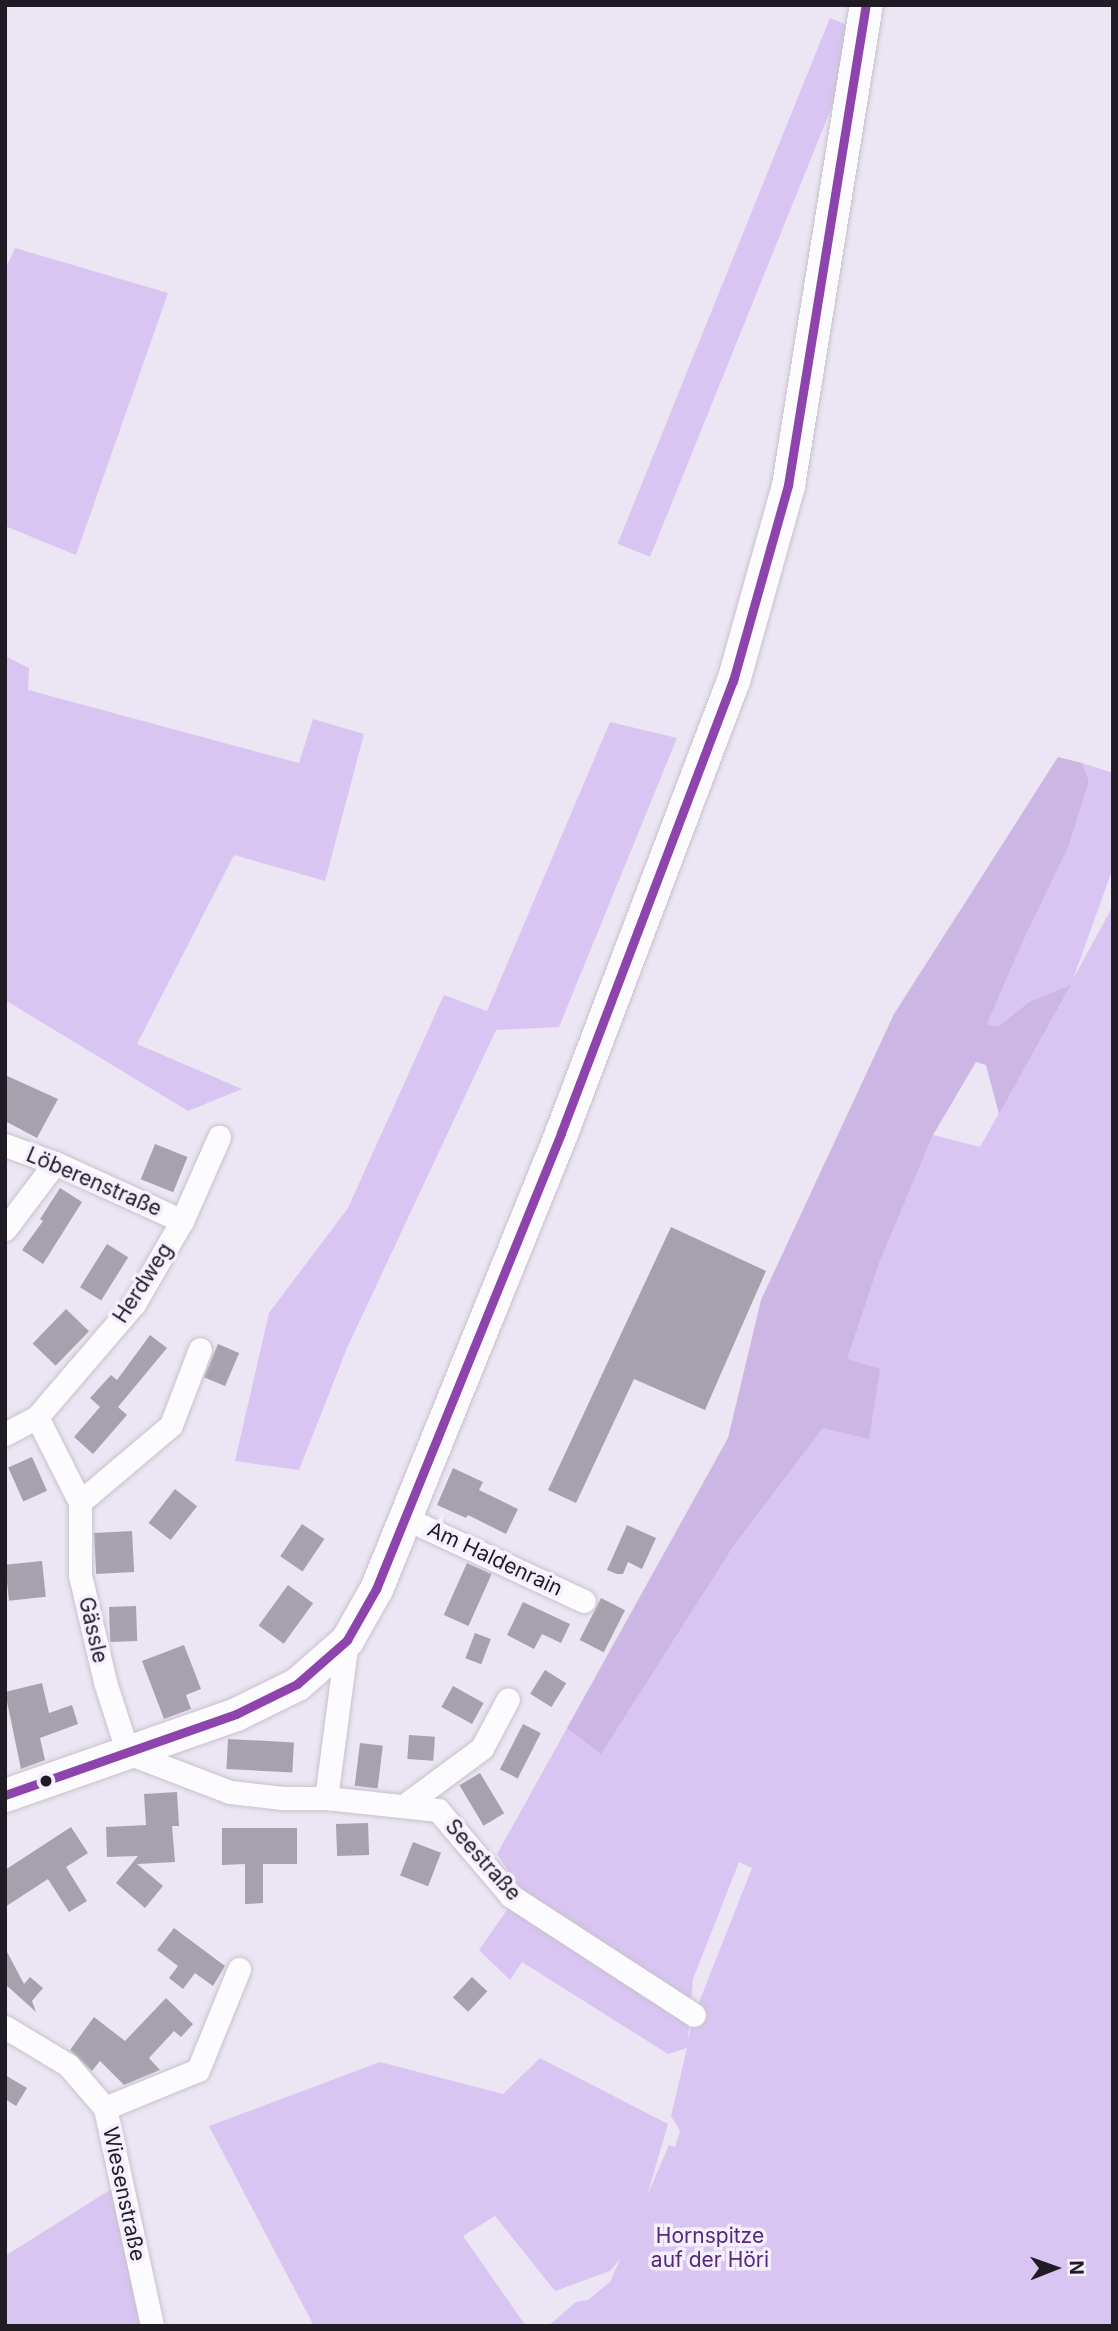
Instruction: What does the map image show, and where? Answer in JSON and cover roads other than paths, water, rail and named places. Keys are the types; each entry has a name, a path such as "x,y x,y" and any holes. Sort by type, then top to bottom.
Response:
{"main road":[{"path":"5,1796 236,1714 297,1685 347,1640 376,1589 507,1270 733,681 788,485 866,5"}],"street":[{"name":"Herdweg","path":"5,1434 37,1417 134,1304 182,1221 219,1137"},
{"name":"Löberenstraße","path":"5,1145 55,1163 182,1221"},
{"path":"5,1228 55,1163"},
{"path":"80,1502 171,1425 200,1349"},
{"name":"Gässle","path":"37,1417 80,1502 79,1575 105,1682 128,1753"},
{"name":"Am Haldenrain","path":"405,1518 584,1601"},
{"path":"326,1798 347,1640"},
{"path":"405,1805 482,1748 508,1699"},
{"name":"Seestraße","path":"128,1753 230,1792 283,1798 326,1798 438,1810 511,1896 694,2015"},
{"path":"105,2108 198,2070 239,1969"},
{"name":"Wiesenstraße","path":"5,2026 68,2065 105,2108 152,2326"}],"park label":[{"name":"Hornspitze auf der Höri","path":"710,2248"}]}
